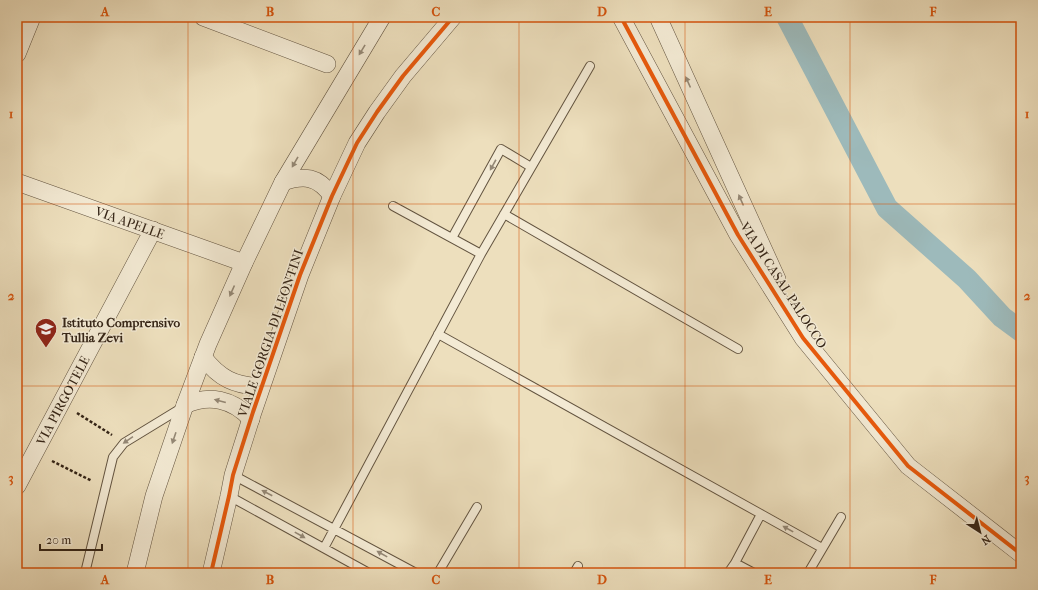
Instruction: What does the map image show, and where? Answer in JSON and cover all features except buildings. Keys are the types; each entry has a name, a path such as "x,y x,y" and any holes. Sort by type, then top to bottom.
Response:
{"street":[{"path":"17,54 32,17"},
{"path":"203,17 328,64"},
{"path":"135,573 154,496 185,405 203,357 244,263 283,182 382,17"},
{"name":"VIALE GORGIA DI LEONTINI","path":"211,573 233,475 261,386 300,275 332,196 351,154 376,112 403,76 453,17"},
{"name":"VIA DI CASAL PALOCCO","path":"620,17 738,235 803,338 908,466 1021,554"},
{"name":"VIA DI CASAL PALOCCO","path":"658,17 803,338"},
{"path":"283,182 298,178 313,179 325,188 332,196"},
{"name":"VIA APELLE","path":"17,182 244,263"},
{"name":"VIA PIRGOTELE","path":"17,486 153,230"},
{"path":"203,357 213,370 227,380 244,386 261,386"},
{"name":"VIALE GORGIA DI LEONTINI","path":"185,405 204,399 215,400 238,407 251,418"}],"lane":[{"path":"324,548 481,254 590,66"},
{"path":"452,238 501,149 531,167"},
{"path":"394,206 481,254"},
{"path":"504,214 738,349"},
{"path":"438,334 822,548"},
{"path":"85,573 111,463 117,451 124,443 185,405"},
{"path":"233,475 416,573"},
{"path":"229,496 369,573"},
{"path":"438,573 477,507"},
{"path":"728,573 761,514"},
{"path":"808,573 841,517"},
{"path":"735,562 754,573"}],"path":[{"path":"61,402 124,443"},
{"path":"35,452 105,487"}],"waterway":[{"path":"787,17 887,208 967,279 1002,317 1021,331"}],"cycle path":[{"path":"211,573 233,475 253,412 300,275 332,196 357,143 377,112 403,76 453,17"},
{"path":"621,17 738,235 803,338 908,466 1021,554"}],"place":[{"name":"Istituto Comprensivo Tullia Zevi","path":"46,348"}]}
